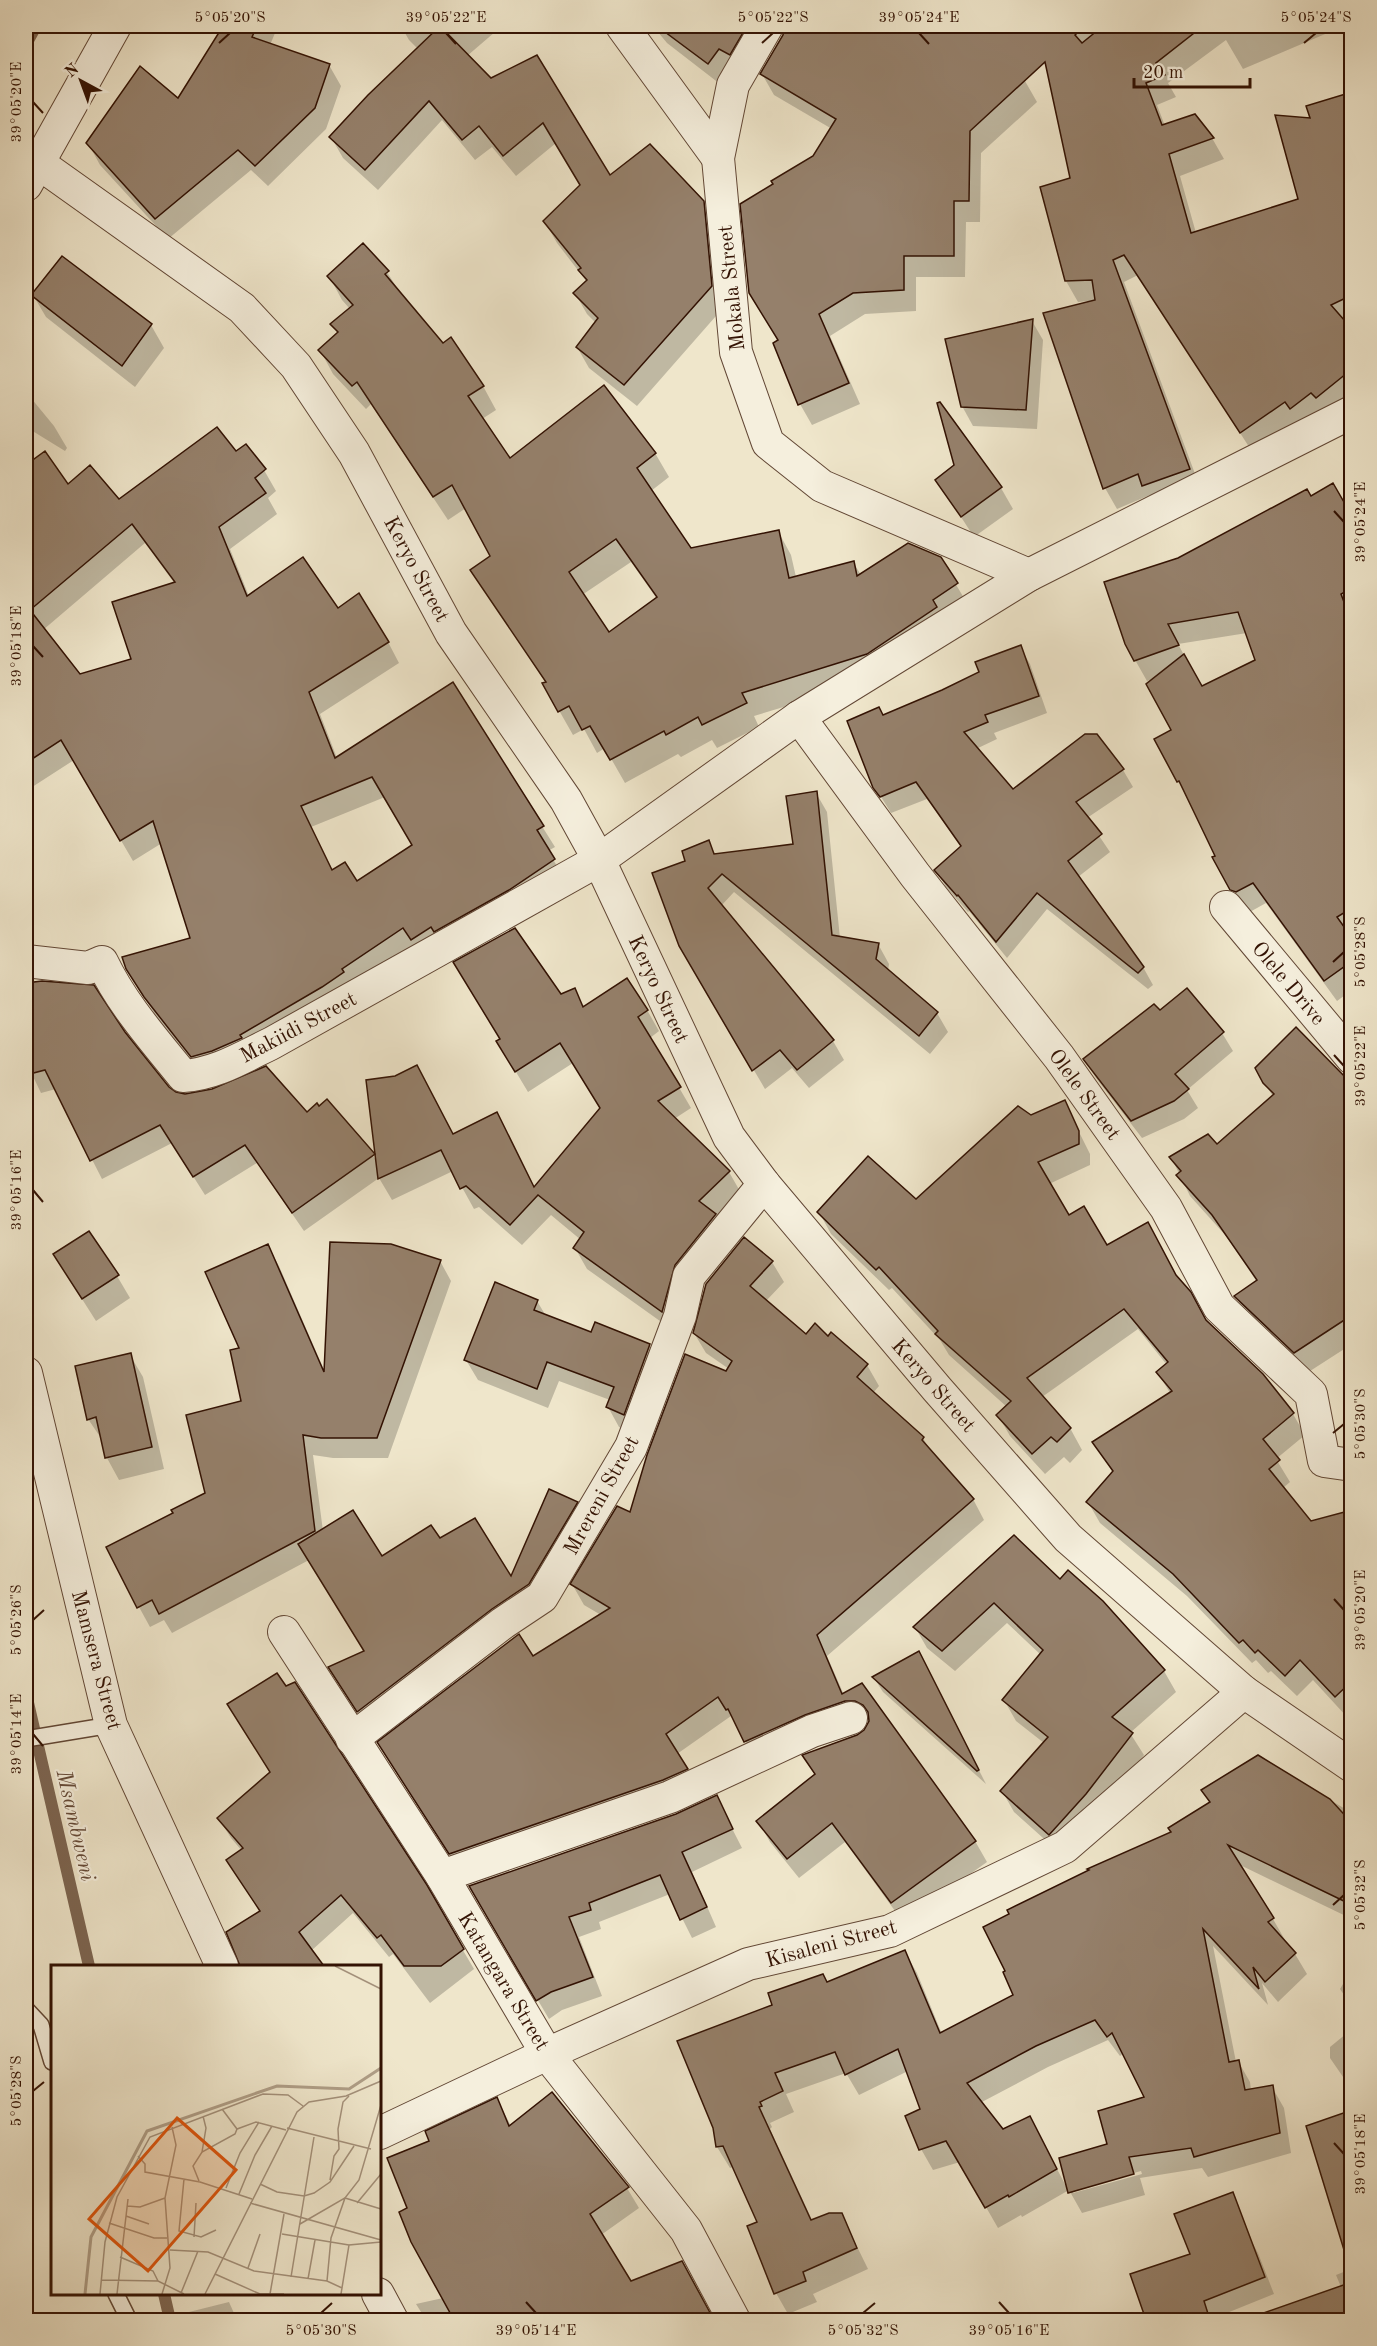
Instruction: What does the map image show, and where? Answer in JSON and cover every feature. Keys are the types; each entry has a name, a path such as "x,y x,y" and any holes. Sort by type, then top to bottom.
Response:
{"street":[{"path":"31,173 115,26"},
{"path":"622,26 718,158"},
{"name":"Mokala Street","path":"767,26 732,85 718,158 736,352 768,443 822,486 1029,575"},
{"name":"Keryo Street","path":"31,173 242,308 296,366 354,453 451,633 566,800 598,860 729,1137 764,1184 937,1389 1068,1538 1244,1692 1352,1766"},
{"path":"598,860 799,717 1029,575 1352,412"},
{"name":"Olele Street","path":"799,717 915,875 1073,1076 1167,1208 1219,1307 1311,1394 1324,1461 1352,1465"},
{"name":"Makiidi Street","path":"26,962 88,968 102,962 111,981 130,1009 183,1076 203,1075 272,1043 598,860"},
{"name":"Olele Drive","path":"1226,907 1352,1058"},
{"name":"Mrereni Street","path":"352,1739 503,1623 542,1597 631,1447 680,1317 689,1276 764,1184"},
{"name":"Mamsera Street","path":"26,1373 111,1725 222,1965"},
{"name":"Katangara Street","path":"284,1632 442,1876 547,2054 686,2230 734,2320"},
{"name":"Kisaleni Street","path":"381,2133 547,2054 748,1964 890,1931 1065,1847 1244,1692"},
{"path":"442,1876 670,1797 812,1731 851,1718"},
{"path":"379,2295 392,2320"}],"lane":[{"path":"26,1739 111,1725"},
{"path":"26,2009 41,2025 51,2059"},
{"path":"116,2295 129,2320"}],"building":[{"path":"223,26 257,26 252,37 330,64 315,108 255,166 238,150 155,219 86,143 140,66 178,98"},
{"path":"440,26 491,78 537,55 610,175 650,144 704,201 712,286 624,385 576,347 598,318 573,293 587,280 578,270 581,268 543,221 580,185 543,123 503,156 479,126 462,140 429,101 365,170 329,137 368,95"},
{"path":"657,26 747,26 730,55 719,49 708,64"},
{"path":"785,26 1085,26 1075,35 1082,43 1103,26 1203,26 1156,63 1165,75 1146,83 1162,125 1195,114 1214,138 1169,154 1191,233 1298,199 1275,115 1310,118 1306,106 1352,92 1352,295 1331,305 1352,329 1352,369 1316,398 1311,393 1290,409 1285,402 1240,433 1124,255 1113,260 1190,469 1142,486 1138,474 1103,489 1043,313 1095,300 1092,280 1065,281 1040,187 1070,178 1045,62 970,131 969,201 954,201 954,256 904,256 904,290 853,293 819,314 849,383 798,405 773,343 778,340 749,293 740,204 773,184 771,181 813,156 836,119 760,74 783,35"},
{"path":"363,243 389,271 385,274 443,343 451,337 484,386 468,396 510,458 604,385 656,453 637,468 691,548 779,530 789,578 854,561 857,576 908,543 941,557 958,583 933,600 937,607 867,654 742,693 747,703 702,725 698,717 666,735 664,731 610,760 590,726 582,730 569,706 558,712 542,683 546,682 470,570 490,556 452,485 433,497 357,382 352,386 318,350 338,332 330,324 353,305 327,276","holes":["616,539 657,597 609,632 569,572"]},
{"path":"62,256 152,324 122,366 31,295"},
{"path":"1033,319 1026,410 961,407 945,339"},
{"path":"940,402 1002,487 961,517 935,480 954,465 937,403"},
{"path":"217,427 236,451 246,444 266,469 255,478 266,493 219,527 247,596 303,557 338,608 359,593 389,642 309,692 335,758 453,682 544,826 537,830 555,859 509,890 434,932 431,927 411,940 403,928 342,969 344,972 322,987 240,1035 242,1038 191,1057 144,997 126,969 122,957 190,938 153,821 120,841 61,740 26,763 26,465 45,451 68,484 90,465 119,499","holes":["132,524 175,582 112,602 131,659 80,674 30,610","372,777 412,845 357,881 345,862 332,870 301,806"]},
{"path":"1333,483 1352,516 1352,588 1341,594 1352,623 1352,908 1337,917 1352,938 1352,961 1324,981 1253,883 1236,892 1230,890 1212,857 1215,856 1179,781 1177,782 1154,739 1171,730 1146,684 1184,654 1202,686 1255,660 1238,612 1168,624 1179,645 1134,661 1125,644 1104,582 1178,558 1307,489 1311,496"},
{"path":"1021,645 1039,696 985,715 988,722 964,732 1013,789 1085,734 1097,734 1124,769 1076,802 1102,834 1068,861 1144,967 1138,973 1037,893 996,942 958,895 934,870 961,846 916,782 880,797 873,788 847,721 879,707 883,715 942,690 979,672 975,662"},
{"path":"817,791 832,935 879,943 876,959 938,1012 919,1036 722,874 708,888 834,1040 797,1070 780,1050 752,1071 679,946 652,873 685,861 682,851 709,840 714,854 793,844 786,796"},
{"path":"515,928 561,994 575,988 583,1007 627,978 648,1010 638,1017 681,1087 658,1101 730,1171 699,1201 716,1214 675,1265 662,1312 573,1248 584,1232 538,1195 510,1225 466,1186 460,1189 441,1150 378,1179 366,1080 395,1076 417,1065 453,1134 497,1112 534,1187 600,1108 560,1043 515,1072 496,1041 500,1039 453,962"},
{"path":"42,981 94,985 125,1032 169,1087 176,1092 185,1094 212,1089 266,1066 307,1112 317,1103 319,1106 327,1099 375,1154 292,1213 245,1145 193,1177 160,1125 90,1161 45,1070 26,1075 26,983"},
{"path":"1187,988 1224,1032 1175,1074 1189,1089 1174,1101 1131,1121 1083,1059 1154,1004 1160,1010"},
{"path":"1296,1027 1352,1084 1352,1315 1294,1353 1234,1296 1257,1280 1212,1215 1176,1175 1181,1171 1169,1157 1208,1134 1217,1144 1274,1094 1263,1083 1255,1068"},
{"path":"1065,1100 1079,1131 1079,1144 1038,1162 1069,1215 1084,1206 1107,1245 1148,1222 1176,1275 1191,1292 1206,1320 1263,1374 1294,1413 1263,1439 1280,1460 1269,1469 1311,1521 1352,1510 1352,1681 1335,1697 1300,1660 1285,1676 1258,1650 1255,1653 1243,1640 1239,1643 1173,1574 1086,1502 1113,1471 1092,1442 1172,1391 1156,1372 1168,1362 1124,1309 1027,1378 1071,1428 1057,1442 1051,1437 1032,1454 996,1415 1011,1401 935,1334 938,1331 879,1267 876,1270 817,1212 868,1156 916,1199 1018,1106 1031,1115"},
{"path":"89,1231 119,1275 82,1299 53,1254"},
{"path":"744,1237 773,1261 750,1286 806,1334 815,1323 828,1336 831,1332 868,1364 857,1377 924,1437 922,1440 974,1499 817,1635 842,1694 862,1683 976,1841 891,1903 832,1823 787,1859 756,1821 815,1774 802,1755 857,1735 864,1730 869,1721 868,1712 863,1705 855,1701 845,1701 805,1715 744,1742 728,1709 726,1710 718,1697 666,1734 688,1769 663,1780 449,1854 377,1742 519,1634 533,1656 610,1608 570,1584 617,1506 630,1512 647,1455 685,1354 726,1371 732,1361 693,1333 706,1284"},
{"path":"330,1242 391,1244 441,1260 377,1438 321,1438 303,1435 315,1531 159,1614 152,1600 137,1608 106,1547 173,1513 171,1510 205,1493 186,1415 241,1401 230,1350 239,1348 205,1272 268,1244 324,1372"},
{"path":"495,1282 538,1300 534,1310 591,1332 595,1322 650,1344 624,1415 606,1407 614,1387 547,1362 537,1389 464,1360"},
{"path":"131,1353 152,1447 105,1458 96,1417 87,1420 75,1366"},
{"path":"549,1489 578,1502 529,1584 492,1609 357,1712 328,1667 364,1651 298,1544 353,1510 382,1556 431,1525 440,1538 475,1518 511,1576"},
{"path":"1014,1535 1060,1579 1068,1570 1103,1601 1165,1670 1112,1717 1133,1733 1086,1794 1049,1835 1000,1791 1048,1737 1002,1700 1043,1650 994,1603 942,1651 913,1627"},
{"path":"919,1651 979,1770 977,1771 872,1677"},
{"path":"277,1673 286,1686 295,1682 427,1885 464,1949 441,1966 404,1966 381,1935 377,1938 341,1895 299,1932 323,1965 240,1965 226,1932 260,1911 226,1860 243,1848 217,1818 270,1772 227,1704"},
{"path":"1258,1755 1330,1799 1352,1823 1352,1905 1228,1845 1274,1918 1268,1922 1296,1953 1265,1982 1253,1967 1259,1989 1203,1929 1229,2062 1239,2060 1245,2090 1273,2085 1280,2133 1194,2157 1191,2148 1129,2157 1134,2174 1068,2193 1059,2158 1107,2144 1098,2111 1144,2097 1112,2033 1107,2037 1095,2020 1036,2046 967,2083 1003,2129 1030,2116 1057,2169 985,2208 946,2141 919,2150 905,2116 920,2109 898,2049 845,2075 835,2052 775,2073 783,2091 760,2102 762,2106 759,2107 811,2220 829,2213 842,2213 857,2248 803,2272 806,2281 774,2294 747,2226 757,2222 723,2146 716,2147 713,2128 677,2041 772,2005 768,1993 823,1974 827,1982 905,1950 940,2033 1013,1995 1003,1972 1005,1971 983,1927 1009,1914 1007,1910 1089,1870 1087,1869 1171,1832 1168,1828 1210,1802 1201,1790"},
{"path":"717,1795 733,1829 682,1852 707,1907 680,1920 660,1875 589,1903 591,1910 569,1917 593,1977 551,1992 536,2001 469,1886 676,1814"},
{"path":"552,2092 629,2187 590,2214 631,2281 682,2261 714,2320 454,2320 411,2242 399,2212 407,2208 387,2158 429,2141 425,2131 497,2097 509,2126"},
{"path":"1352,2110 1352,2249 1344,2250 1306,2126"},
{"path":"1233,2192 1265,2277 1204,2301 1210,2320 1146,2320 1130,2274 1190,2254 1174,2214"},
{"path":"1352,2282 1352,2320 1256,2320 1255,2316"}],"waterway":[{"name":"Msambweni","path":"26,44 36,26"},
{"name":"Msambweni","path":"26,1694 89,1965"},
{"name":"Msambweni","path":"164,2295 170,2320"}]}
